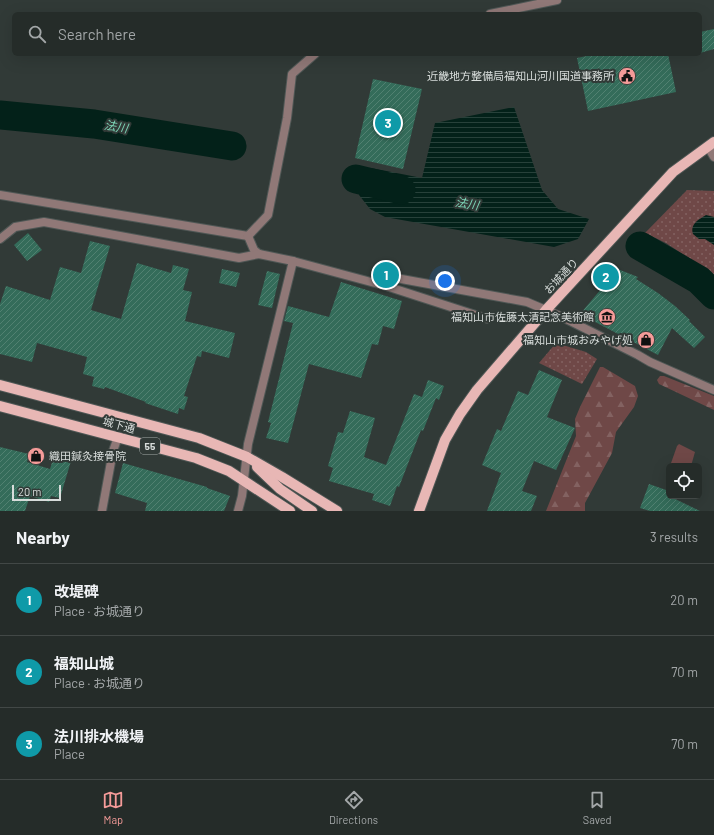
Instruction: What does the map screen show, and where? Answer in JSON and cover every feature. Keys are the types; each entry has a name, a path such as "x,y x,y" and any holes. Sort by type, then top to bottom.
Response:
{"main road":[{"name":"お城通り","path":"419,511 445,440 460,414 477,390 546,310 673,172 711,144"},
{"name":"城下通","path":"0,385 199,438 247,457 336,511"},
{"name":"城下通","path":"0,406 196,458 229,472 290,511"},
{"name":"城下通","path":"247,457 280,489 312,511"}],"street":[{"path":"500,12 557,0"},
{"path":"248,236 268,215 287,118 292,74 313,56"},
{"path":"711,144 714,157"},
{"path":"0,195 248,236"},
{"path":"0,239 15,226 44,222 239,258 259,254 293,260 386,286 488,319"},
{"path":"248,236 254,250 259,254"},
{"path":"238,511 242,496 248,444 293,260"},
{"path":"386,286 396,278 527,302 567,319 650,362 714,390"},
{"path":"102,511 113,451 118,437"}],"green space":[{"path":"687,190 714,191 714,282 693,261 666,243 645,233"},
{"path":"556,343 586,352 597,359 582,384 539,363"},
{"path":"600,367 603,367 635,386 638,396 634,407 616,432 612,453 585,503 585,511 546,511 576,436 575,419"},
{"path":"660,376 664,376 714,396 714,410 659,384 657,380"},
{"path":"679,444 695,452 692,463 671,463"}],"water":[{"path":"514,107 542,190 558,209 589,219 578,239 554,247 385,217 370,209 359,195 366,167 422,178 435,123"},
{"path":"706,215 714,217 714,245 705,239 699,239 693,234 692,231 694,225"}],"building":[{"path":"714,29 714,49 702,52 702,32"},
{"name":"近畿地方整備局福知山河川国道事務所","path":"586,56 668,56 676,92 588,111 577,58"},
{"path":"373,79 422,89 403,169 355,158"},
{"path":"28,233 42,250 27,261 14,245"},
{"path":"90,241 110,246 91,310 121,319 137,263 171,273 173,265 189,269 183,290 192,292 185,321 235,333 229,358 202,351 201,357 197,356 184,396 188,397 184,410 179,408 178,414 105,387 104,389 92,386 94,377 83,374 87,357 37,343 32,362 0,354 0,304 6,286 50,300 60,267 81,273"},
{"path":"615,268 638,277 636,279 675,306 705,337 694,348 672,328 658,355 580,314 602,288 599,287"},
{"path":"222,269 240,273 236,287 219,283"},
{"path":"267,271 280,274 272,308 258,305"},
{"path":"341,282 402,301 394,329 383,326 378,345 372,344 361,378 309,364 288,443 266,438 271,423 268,422 293,323 284,321 288,306 329,317"},
{"path":"539,370 562,380 547,417 575,428 556,470 534,461 522,491 537,496 531,511 487,511 501,473 482,465 497,429 501,431 518,391 528,395"},
{"path":"428,380 444,386 439,400 436,398 423,431 421,430 390,506 372,500 374,494 329,481 333,468 328,466 338,432 343,433 350,411 375,418 364,457 386,465 414,394 422,397"},
{"path":"0,447 29,454 27,462 50,469 54,456 71,461 60,498 51,496 49,502 30,496 25,511 0,511"},
{"path":"123,463 207,487 230,496 224,511 145,511 147,503 115,493"},
{"path":"649,484 666,490 666,499 675,499 700,511 650,511 640,508"}],"waterway":[{"name":"法川","path":"0,115 94,124 232,146"},
{"name":"法川","path":"356,179 401,190"},
{"name":"法川","path":"640,246 699,280 714,295"}],"place":[{"name":"近畿地方整備局福知山河川国道事務所","path":"627,76"},
{"name":"法川排水機場","path":"388,123"},
{"name":"改堤碑","path":"386,275"},
{"name":"福知山城","path":"606,277"},
{"name":"福知山市佐藤太清記念美術館","path":"607,317"},
{"name":"福知山市城おみやげ処","path":"646,340"},
{"name":"織田鍼灸接骨院","path":"36,456"}]}
